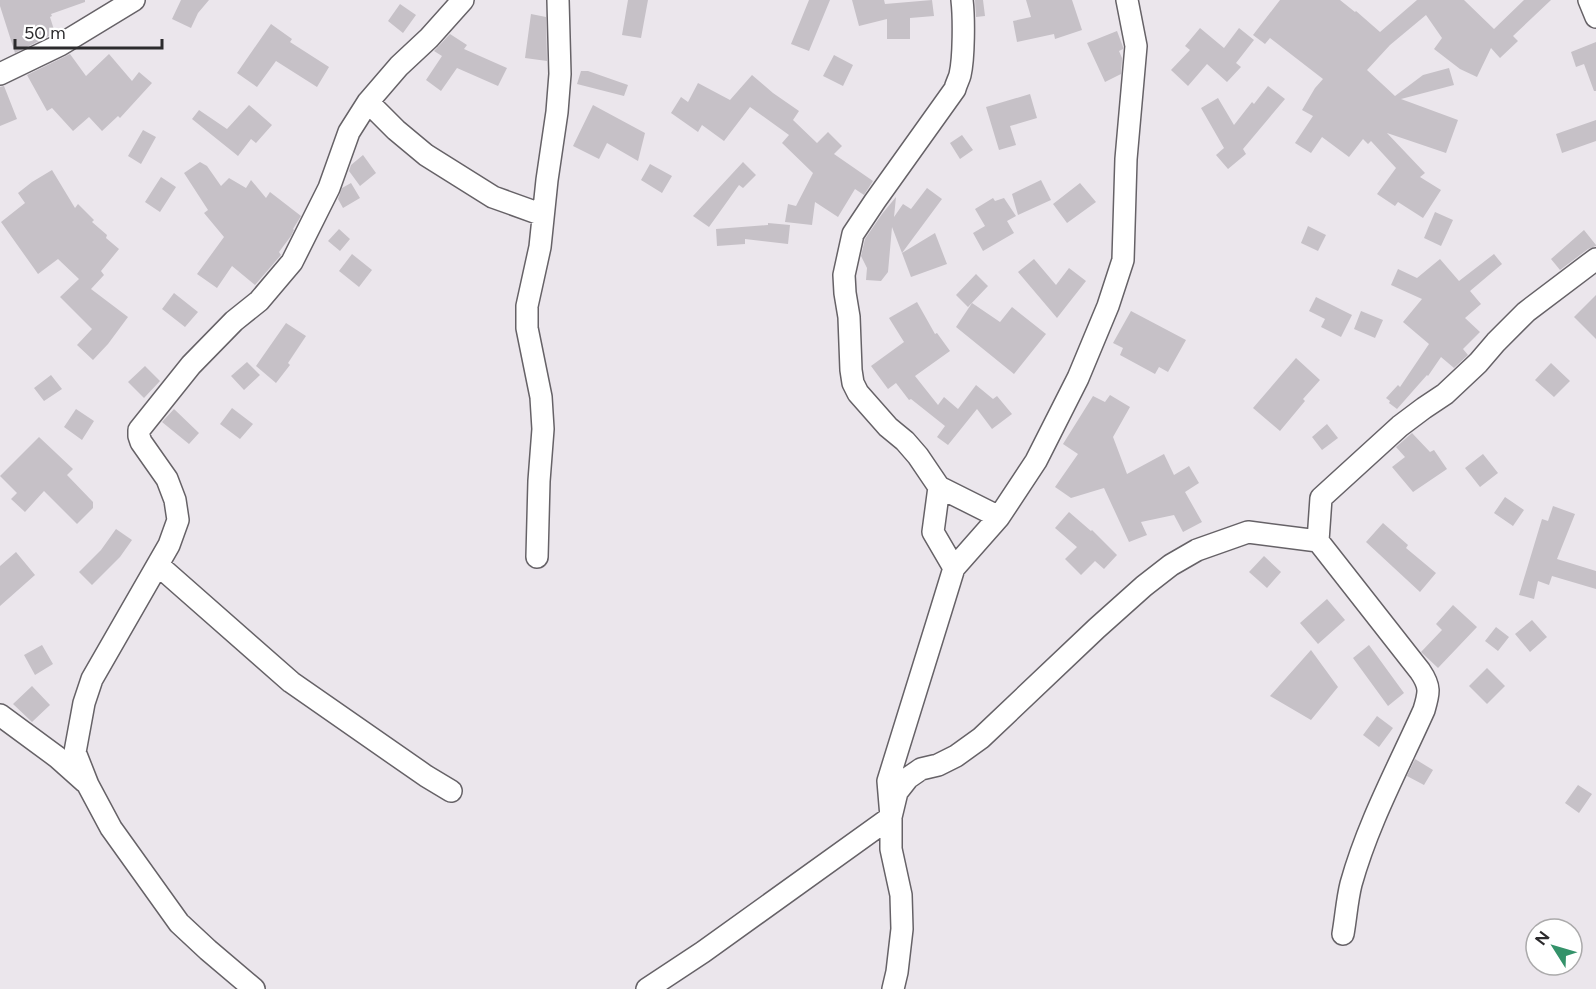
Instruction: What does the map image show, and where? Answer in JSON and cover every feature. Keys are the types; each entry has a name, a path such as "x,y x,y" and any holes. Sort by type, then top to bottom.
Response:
{"street":[{"path":"0,74 60,45 134,0"},
{"path":"254,989 179,923 111,828 88,785 75,752 84,703 92,679 169,545 178,520 175,500 167,479 141,441 139,430 191,365 234,321 259,301 292,262 329,188 349,132 369,102 399,66 429,38 463,0"},
{"path":"537,557 543,429 541,397 527,328 527,306 540,246 560,84 558,0"},
{"path":"962,0 960,75 955,89 853,234 844,275 844,293 849,317 853,383 858,393 918,456 939,487 999,517"},
{"path":"893,989 902,929 901,896 891,849 888,781 954,568 999,517 1036,460 1078,378 1108,306 1123,260 1126,159 1136,46 1127,0"},
{"path":"1589,0 1596,17"},
{"path":"369,102 396,130 426,155 492,197 543,215"},
{"path":"1343,934 1350,887 1363,845 1378,806 1424,710 1428,687 1420,671 1318,541 1321,498 1400,426 1445,394 1526,312 1596,259"},
{"path":"939,487 933,532 954,568"},
{"path":"647,989 703,952 891,817 897,792 908,778 921,769 938,765 956,756 981,738 1097,628 1171,565 1197,550 1248,532 1318,541"},
{"path":"158,565 291,682 451,791"},
{"path":"0,714 57,757 88,785"}],"building":[{"path":"0,0 85,0 85,2 51,14 55,33 15,53"},
{"path":"181,0 209,0 198,13 191,28 172,19"},
{"path":"628,0 648,0 641,38 622,35"},
{"path":"809,0 830,0 809,51 791,44"},
{"path":"852,0 884,0 885,4 932,0 934,16 910,18 910,39 887,39 887,19 859,26"},
{"path":"975,0 983,0 985,16 976,17"},
{"path":"1026,0 1072,0 1082,30 1055,39 1054,34 1017,42 1013,21 1031,17"},
{"path":"1280,0 1340,0 1380,32 1417,0 1464,0 1494,29 1524,0 1551,0 1513,36 1518,41 1500,58 1491,48 1477,77 1460,69 1434,49 1442,38 1426,15 1390,45 1367,70 1395,96 1423,75 1449,68 1454,85 1401,99 1458,120 1446,153 1387,133 1425,173 1420,177 1441,190 1423,218 1398,202 1395,206 1377,194 1396,168 1371,141 1368,144 1363,139 1349,157 1322,137 1311,153 1295,143 1313,116 1302,110 1323,79 1270,38 1265,44 1253,35"},
{"path":"400,4 416,15 403,33 388,21"},
{"path":"531,14 546,17 547,61 525,58"},
{"path":"271,24 292,39 290,42 329,67 317,87 276,61 257,87 237,73"},
{"path":"1200,28 1224,48 1239,28 1254,40 1236,63 1241,67 1227,82 1207,64 1188,86 1171,70 1190,50 1185,46"},
{"path":"1117,31 1123,47 1119,51 1122,58 1121,74 1105,82 1087,43"},
{"path":"450,34 467,45 464,49 507,68 498,86 457,68 441,91 426,80 442,56 434,51"},
{"path":"1596,42 1596,91 1594,91 1584,64 1576,67 1571,52"},
{"path":"70,54 86,76 109,54 132,81 139,72 152,83 120,118 118,116 102,131 89,117 73,131 52,108 47,111 27,75"},
{"path":"834,55 853,65 843,86 823,76"},
{"path":"581,71 588,71 628,85 624,96 577,84"},
{"path":"752,75 799,111 793,120 817,143 828,132 842,146 834,154 873,181 864,195 855,189 838,217 815,202 812,225 785,222 788,204 796,206 813,173 782,143 789,135 750,107 724,141 702,125 698,132 671,113 681,97 688,102 698,83 730,100"},
{"path":"4,86 17,119 0,126 0,87"},
{"path":"1268,86 1285,99 1243,149 1246,154 1228,169 1216,155 1224,148 1201,108 1218,98 1234,125"},
{"path":"1030,94 1037,118 1010,126 1016,145 999,150 986,107"},
{"path":"249,105 272,125 256,143 251,139 238,156 192,119 199,110 227,129"},
{"path":"593,105 645,133 638,161 607,143 599,159 573,146"},
{"path":"1596,120 1596,141 1562,153 1556,134"},
{"path":"143,130 156,137 141,164 128,156"},
{"path":"962,135 973,150 960,159 950,143"},
{"path":"363,155 376,173 360,186 349,171 351,165"},
{"path":"200,162 207,166 221,186 229,178 246,188 251,180 266,198 270,192 301,216 291,236 279,252 281,255 255,285 232,266 217,288 197,274 224,237 204,213 208,210 184,173"},
{"path":"743,162 756,175 743,188 739,185 709,227 693,216"},
{"path":"650,164 672,176 662,193 641,180"},
{"path":"52,170 75,208 78,204 94,220 92,222 107,235 106,238 119,249 101,271 104,275 91,289 128,317 93,360 77,345 92,329 60,297 79,279 58,259 38,274 1,222 25,203 18,193"},
{"path":"161,177 176,187 160,212 145,202"},
{"path":"1041,180 1051,200 1018,215 1012,194"},
{"path":"351,183 360,198 343,208 338,199 342,188"},
{"path":"1080,183 1096,202 1067,223 1053,204"},
{"path":"927,188 942,199 902,253 892,227 888,272 881,281 866,280 867,268 861,256 865,239 896,197 894,217 903,204 911,209"},
{"path":"993,198 995,201 1004,198 1016,216 1007,221 1014,233 983,251 973,233 985,226 975,209"},
{"path":"1435,212 1453,220 1441,246 1424,238"},
{"path":"768,223 790,225 788,244 745,239 745,244 717,246 716,229 768,225"},
{"path":"1308,226 1326,235 1318,251 1301,243"},
{"path":"339,229 350,239 340,251 328,241"},
{"path":"1584,230 1596,246 1588,249 1560,270 1551,259"},
{"path":"935,233 947,264 911,277 902,253"},
{"path":"352,254 372,270 359,287 339,271"},
{"path":"1494,254 1502,264 1470,291 1481,304 1465,318 1480,332 1463,349 1468,355 1454,368 1441,357 1428,376 1397,409 1386,398 1398,385 1400,387 1429,344 1403,322 1422,299 1391,285 1398,269 1417,278 1440,259 1459,281"},
{"path":"1034,259 1056,285 1069,268 1086,281 1057,318 1018,272"},
{"path":"976,274 988,286 968,307 956,295"},
{"path":"174,293 198,312 185,327 162,309"},
{"path":"1596,295 1596,339 1574,317"},
{"path":"1316,297 1352,315 1341,337 1321,327 1325,319 1309,311"},
{"path":"917,302 935,334 937,333 950,351 915,376 938,405 944,397 958,409 976,385 993,399 997,396 1012,414 992,429 977,409 948,445 937,437 945,426 911,399 909,400 896,383 888,389 871,366 904,342 889,318"},
{"path":"972,303 1000,322 1012,307 1046,334 1014,374 956,327"},
{"path":"1131,311 1186,340 1168,372 1159,367 1155,374 1120,355 1123,348 1113,343"},
{"path":"1361,311 1383,320 1375,338 1354,329"},
{"path":"286,323 306,336 288,363 290,365 276,383 256,366"},
{"path":"1296,358 1320,380 1280,431 1253,408"},
{"path":"247,362 260,375 244,390 231,376"},
{"path":"1551,363 1570,381 1554,397 1535,380"},
{"path":"145,366 160,381 144,398 128,382"},
{"path":"51,375 62,389 44,401 34,388"},
{"path":"1110,395 1130,407 1113,437 1127,474 1164,454 1174,475 1189,466 1199,483 1185,492 1202,522 1183,532 1174,515 1141,522 1147,535 1129,542 1104,488 1071,498 1055,487 1078,454 1063,444 1093,396 1105,402"},
{"path":"232,408 253,424 240,439 220,424"},
{"path":"76,409 94,421 82,440 64,427"},
{"path":"174,409 199,433 189,444 162,422"},
{"path":"1327,424 1338,438 1322,450 1312,437"},
{"path":"1412,433 1430,452 1434,450 1447,469 1413,492 1392,467 1405,457 1396,447"},
{"path":"39,437 73,469 67,475 93,502 93,508 77,524 44,491 25,512 11,499 17,493 0,476"},
{"path":"1483,454 1498,473 1480,487 1465,468"},
{"path":"1505,497 1524,510 1513,526 1494,513"},
{"path":"1553,506 1575,514 1557,559 1596,571 1596,589 1552,576 1549,585 1538,581 1534,599 1519,595 1542,519 1548,521"},
{"path":"1069,512 1092,530 1117,555 1104,569 1095,561 1081,575 1065,559 1077,547 1055,528"},
{"path":"1383,523 1408,545 1406,548 1436,573 1420,592 1366,542"},
{"path":"116,529 132,540 120,557 92,585 79,572 101,550"},
{"path":"16,552 35,575 0,606 0,566"},
{"path":"1264,556 1281,572 1267,588 1249,572"},
{"path":"1327,599 1345,620 1318,644 1300,623"},
{"path":"1453,605 1477,627 1438,668 1421,652 1442,630 1436,624"},
{"path":"1532,620 1547,637 1530,652 1515,634"},
{"path":"1496,627 1509,637 1498,651 1485,641"},
{"path":"42,645 53,664 35,675 24,655"},
{"path":"1369,645 1404,693 1388,706 1353,658"},
{"path":"1311,650 1338,687 1311,720 1270,696"},
{"path":"1487,668 1505,686 1487,704 1469,686"},
{"path":"32,686 50,705 32,722 13,704"},
{"path":"1377,716 1393,728 1379,747 1363,735"},
{"path":"1415,759 1433,770 1424,785 1407,776"},
{"path":"1578,785 1592,794 1579,813 1565,803"}]}
